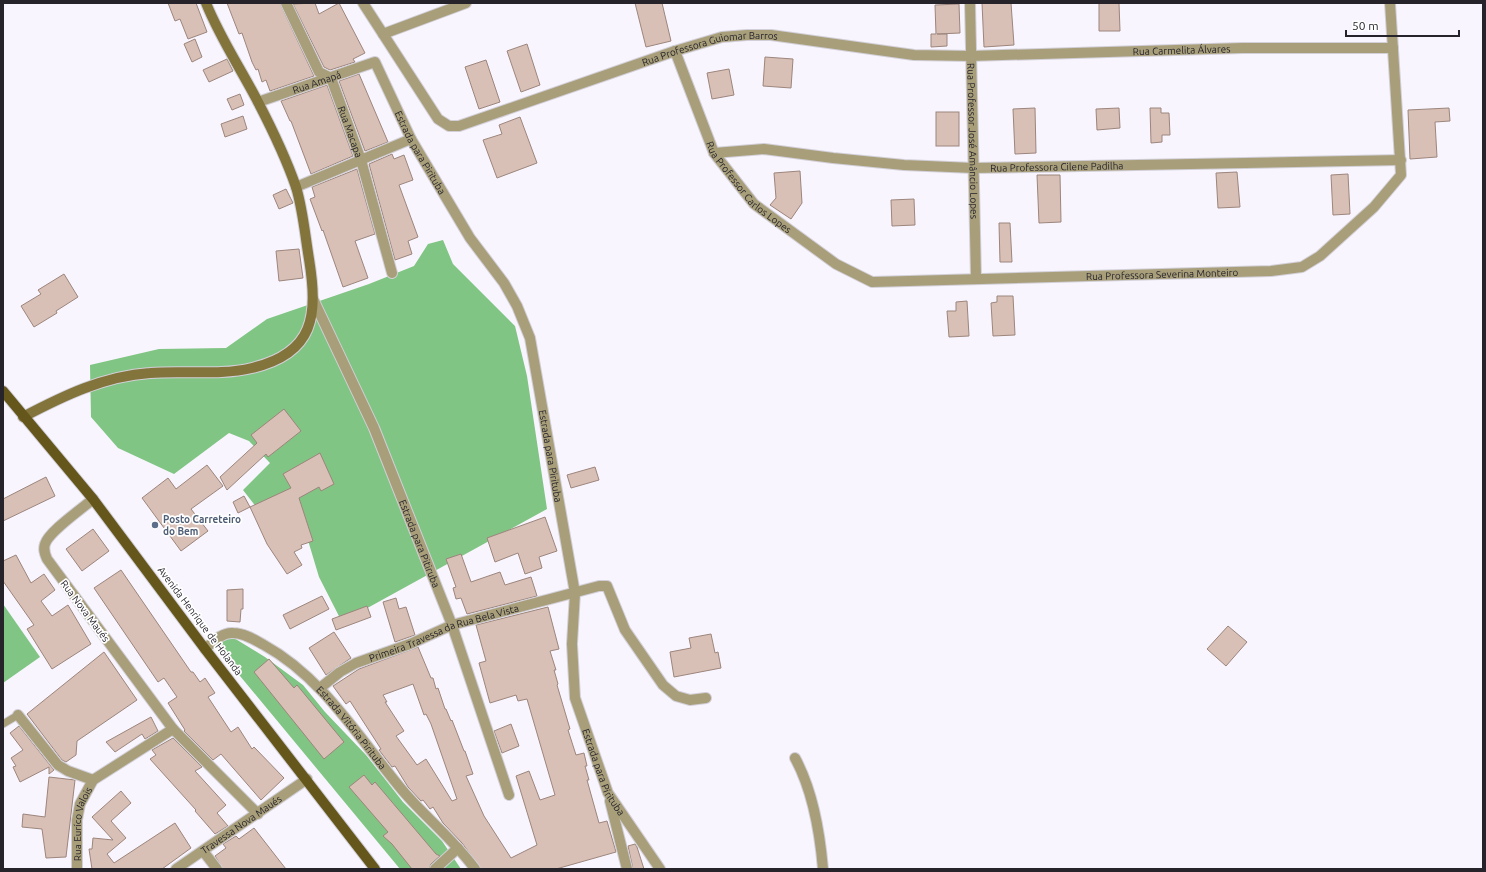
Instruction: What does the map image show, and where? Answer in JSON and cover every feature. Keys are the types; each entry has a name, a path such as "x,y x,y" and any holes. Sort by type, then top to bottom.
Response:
{"main road":[{"path":"23,417 75,390 118,378 148,373 232,372 254,367 287,355 302,342 311,323 313,299 312,274 296,188 282,153 258,102 218,32 206,3"},
{"name":"Avenida Henrique de Holanda","path":"3,391 23,417 93,499 205,649 376,869"}],"street":[{"path":"286,3 319,72 331,78"},
{"path":"363,3 383,34 466,3"},
{"name":"Rua Professor José Amâncio Lopes","path":"970,3 976,278"},
{"name":"Rua Professora Severina Monteiro","path":"872,282 910,283 976,278 1271,272 1302,267 1320,256 1374,207 1401,175 1390,3"},
{"name":"Rua Professora Guiomar Barros","path":"383,34 438,119 449,126 459,126 675,51 722,37 771,35 914,55 971,56"},
{"name":"Rua Carmelita Álvares","path":"971,56 1242,48 1393,48"},
{"name":"Rua Professor Carlos Lopes","path":"675,51 714,153 754,204 836,264 872,282"},
{"name":"Rua Amapá","path":"258,102 375,62"},
{"name":"Estrada para Pirituba","path":"375,62 411,139 470,238 504,283 517,306 530,338 575,593 572,644 575,698 608,793 660,869"},
{"name":"Rua Macapa","path":"331,78 361,160 392,273"},
{"path":"296,188 411,139"},
{"name":"Rua Professora Cilene Padilha","path":"714,153 764,149 904,165 973,168 1401,160"},
{"name":"Estrada para Pitiruba","path":"313,299 374,428 452,626 509,795"},
{"name":"Rua Nova Maués","path":"93,499 52,534 45,543 44,551 47,559 173,729 258,814"},
{"name":"Primeira Travessa da Rua Bela Vista","path":"320,688 340,672 356,663 410,644 452,626 599,586 607,586 625,630 663,684 676,696 690,700 706,698"},
{"name":"Estrada Vitória Pirituba","path":"205,649 224,634 233,632 282,654 320,688 404,792 445,833 475,869"},
{"path":"18,714 58,765 68,771 93,780 173,729"},
{"path":"795,758 804,774 821,848 823,869"},
{"name":"Travessa Nova Maués","path":"176,869 307,779"},
{"name":"Rua Euríco Valois","path":"77,869 76,820 80,804 93,780"},
{"path":"608,793 627,869"},
{"path":"435,869 458,848"},
{"path":"203,851 217,869"}],"lane":[{"path":"3,724 18,714"}],"green space":[{"path":"443,240 453,264 515,326 527,376 547,509 342,622 319,577 295,497 260,512 243,490 270,463 249,441 229,433 174,474 118,448 91,417 90,365 159,349 226,348 267,319 369,284 414,266 428,244"},
{"path":"3,604 40,657 3,683"},
{"path":"229,635 265,657 303,685 325,712 366,755 403,802 442,841 461,869 400,869 216,647"}],"building":[{"path":"168,3 196,3 207,32 188,39 180,19 175,21"},
{"path":"227,3 280,3 314,76 270,91 266,80 262,82 258,69 256,70 252,62 242,33 239,34"},
{"path":"315,3 319,14 339,3 365,53 353,59 355,62 330,70 324,67 293,4"},
{"path":"635,3 662,3 671,41 646,47"},
{"path":"982,3 1011,3 1014,45 984,47"},
{"path":"1099,3 1119,3 1120,31 1099,31"},
{"path":"959,4 960,33 937,34 947,34 947,46 931,47 931,34 936,34 935,5"},
{"path":"195,39 202,57 192,62 184,44"},
{"path":"527,44 540,85 521,92 507,51"},
{"path":"765,57 793,59 791,88 763,86"},
{"path":"227,59 233,71 209,82 203,70"},
{"path":"486,60 500,102 479,109 465,67"},
{"path":"729,69 734,95 712,99 707,73"},
{"path":"359,74 388,142 365,151 339,81"},
{"path":"327,85 353,156 311,174 291,121 281,101"},
{"path":"240,94 244,105 232,110 227,99"},
{"path":"1035,108 1036,153 1015,154 1013,109"},
{"path":"1119,108 1120,128 1097,130 1096,109"},
{"path":"1150,108 1161,108 1161,113 1169,113 1170,135 1162,135 1162,142 1151,143"},
{"path":"1449,108 1450,121 1435,122 1437,157 1410,159 1408,110"},
{"path":"936,112 959,112 959,146 936,146"},
{"path":"243,116 247,129 225,137 221,124"},
{"path":"520,117 537,163 497,178 483,140 502,134 499,125"},
{"path":"392,154 394,159 404,155 413,180 399,185 418,237 408,241 412,254 395,260 369,164"},
{"path":"357,169 375,234 355,241 368,278 343,287 323,230 322,231 310,199 315,197 312,187"},
{"path":"800,171 802,203 791,219 770,205 776,198 774,173"},
{"path":"1237,172 1240,207 1218,208 1216,173"},
{"path":"1348,174 1350,214 1333,215 1331,175"},
{"path":"1037,175 1060,175 1061,222 1039,223"},
{"path":"286,189 293,203 279,209 273,195"},
{"path":"914,199 915,225 892,226 891,200"},
{"path":"999,223 1010,223 1012,262 1000,262"},
{"path":"299,249 303,278 279,281 276,251"},
{"path":"64,274 78,297 56,311 57,313 34,327 21,306 41,294 38,290"},
{"path":"997,296 1013,296 1015,335 993,336 991,303 997,302"},
{"path":"967,301 969,336 949,337 947,311 956,311 956,302"},
{"path":"284,409 301,431 268,457 266,454 227,490 220,477 257,443 251,435"},
{"path":"320,453 334,484 321,491 319,487 299,498 313,541 301,545 302,548 294,552 302,565 287,574 267,544 250,507 291,488 283,474"},
{"path":"207,465 223,486 191,509 208,531 181,551 142,498 168,478 176,489"},
{"path":"595,467 599,480 571,488 567,475"},
{"path":"46,477 55,496 3,521 3,499"},
{"path":"244,496 250,507 238,513 233,502"},
{"path":"545,517 557,551 539,557 542,568 525,574 518,553 495,562 487,538"},
{"path":"93,529 109,551 82,571 66,549"},
{"path":"461,554 471,582 500,572 505,585 531,577 537,596 467,614 461,598 456,599 453,588 456,587 446,559"},
{"path":"16,555 31,583 44,574 55,590 41,601 52,616 68,605 91,644 52,669 27,629 34,625 3,581 3,561"},
{"path":"121,570 191,672 193,672 200,682 205,678 215,693 208,697 231,732 238,727 252,749 254,747 284,778 261,800 221,754 213,760 184,731 185,730 168,703 177,697 164,678 158,682 94,588"},
{"path":"243,589 243,609 241,609 240,622 227,621 227,590"},
{"path":"322,596 329,609 290,629 283,615"},
{"path":"396,598 399,609 406,607 415,635 395,642 383,602"},
{"path":"367,606 371,617 336,630 332,619"},
{"path":"548,607 559,649 550,651 556,670 554,670 557,685 570,729 568,730 576,755 584,753 587,766 585,766 589,780 587,780 599,823 607,821 616,852 556,869 481,869 462,843 443,823 433,807 430,809 423,800 421,801 408,787 395,766 392,767 379,750 381,749 350,701 346,704 333,686 359,669 418,647 431,678 433,678 436,689 438,688 445,709 451,721 452,720 465,751 473,774 466,776 484,816 511,858 537,845 516,776 529,771 540,800 555,795 527,699 518,701 516,695 490,703 479,663 486,661 476,625","holes":["413,684 424,715 426,714 431,724 457,799 452,801 426,759 417,765 396,736 404,731 385,702 387,702 383,695"]},
{"path":"1228,626 1247,642 1226,666 1207,649"},
{"path":"334,632 351,658 326,675 309,648"},
{"path":"711,634 715,653 718,652 721,668 674,677 670,652 691,648 689,638"},
{"path":"104,652 137,700 77,741 76,755 66,762 62,760 27,714"},
{"path":"269,659 294,688 297,685 344,742 324,759 254,672"},
{"path":"151,717 158,731 145,739 142,734 115,752 106,742"},
{"path":"511,724 519,746 502,753 494,731"},
{"path":"19,726 54,770 49,774 49,767 20,782 13,767 16,766 11,758 23,750 10,733"},
{"path":"173,738 202,767 195,771 226,805 217,813 228,826 215,834 195,811 196,810 150,759 156,755 152,750"},
{"path":"364,775 372,785 375,782 436,854 440,856 431,864 429,869 412,869 392,844 383,836 388,832 349,787"},
{"path":"49,777 75,780 66,857 46,858 42,829 22,827 23,814 45,817"},
{"path":"121,791 131,803 111,821 126,838 107,854 114,863 175,823 191,848 162,869 92,869 89,849 92,849 93,838 113,840 92,817"},
{"path":"254,828 286,869 223,869 215,856 226,848 223,844 236,836 239,839"},
{"path":"635,844 644,869 633,869 628,846"}],"place":[{"name":"Posto Carreteiro do Bem","path":"155,525"}]}
